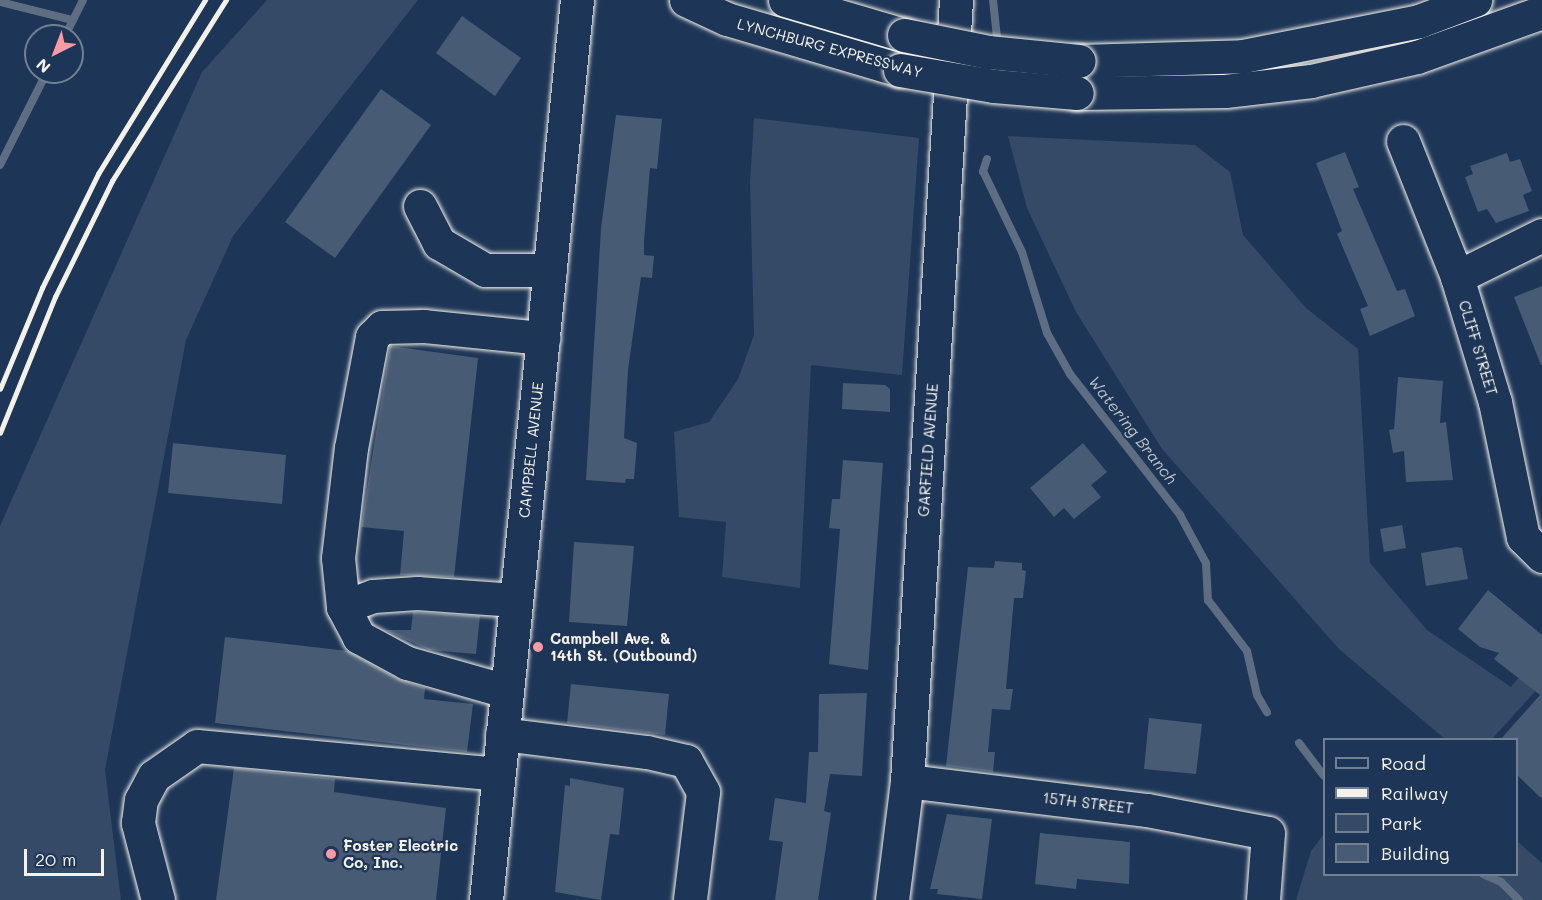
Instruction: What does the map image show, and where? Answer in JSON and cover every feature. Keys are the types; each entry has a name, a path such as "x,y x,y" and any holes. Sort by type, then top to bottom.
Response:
{"main road":[{"name":"CAMPBELL AVENUE","path":"486,900 577,0"},
{"name":"LYNCHBURG EXPRESSWAY","path":"686,0 727,19 900,70 994,86 1077,93 1226,91 1311,81 1417,57 1542,12"},
{"name":"LYNCHBURG EXPRESSWAY","path":"785,0 904,35 988,52 1079,61 1243,56 1419,21 1475,0"},
{"name":"GARFIELD AVENUE","path":"892,900 907,781 956,0"},
{"name":"CLIFF STREET","path":"1403,141 1457,277 1495,402 1523,537 1542,556"},
{"path":"420,206 439,243 485,270 550,270"},
{"path":"1457,277 1542,235"},
{"path":"506,691 407,663 358,637 343,607 338,558 351,448 372,337 382,327 424,326 543,338"},
{"path":"343,607 373,596 417,593 515,600"},
{"path":"502,734 647,752 686,761 703,792 690,900"},
{"path":"158,900 138,823 141,800 154,776 196,746 498,774"},
{"name":"15TH STREET","path":"907,781 1148,810 1268,833 1263,900"}],"green space":[{"path":"267,0 418,0 233,236 186,340 105,770 121,900 0,900 0,526 202,72"},
{"path":"754,118 919,138 902,375 811,365 800,588 722,577 726,522 679,517 674,432 709,422 738,379 754,335 750,183"},
{"path":"1008,136 1195,145 1230,172 1243,235 1306,308 1358,349 1370,563 1427,630 1511,687 1542,649 1542,684 1493,738 1444,738 1339,649 1162,449 1076,312 1027,208"},
{"path":"1323,835 1323,876 1518,876 1518,842 1542,863 1542,900 1296,900 1311,851"}],"building":[{"path":"462,16 521,58 495,96 436,53"},
{"path":"381,89 431,125 335,258 285,222"},
{"path":"616,115 662,119 657,169 650,168 644,241 644,255 654,256 652,278 641,277 628,370 624,438 637,443 634,479 626,479 625,483 586,480 601,228"},
{"path":"1345,152 1359,187 1353,189 1397,291 1405,289 1415,316 1370,336 1360,309 1368,306 1337,234 1342,231 1316,163"},
{"path":"1507,153 1510,162 1520,159 1532,191 1523,195 1529,211 1496,223 1487,209 1478,212 1465,177 1473,174 1470,166"},
{"path":"1542,286 1542,365 1541,365 1514,297"},
{"path":"390,346 478,358 454,577 400,575 404,531 361,527"},
{"path":"1398,377 1443,381 1440,423 1446,422 1453,480 1406,482 1404,451 1393,453 1389,430 1394,429"},
{"path":"843,383 885,385 890,389 890,412 842,409"},
{"path":"173,443 286,455 282,504 168,493"},
{"path":"1083,443 1107,472 1091,485 1101,497 1074,519 1064,508 1054,517 1030,488"},
{"path":"843,460 883,463 868,670 829,664 840,529 829,528 832,499 840,499"},
{"path":"1402,525 1406,548 1384,552 1380,529"},
{"path":"574,542 634,546 627,626 569,622"},
{"path":"1462,548 1468,579 1426,586 1421,553"},
{"path":"995,561 1022,563 1022,570 1026,571 1023,598 1014,598 1006,689 1013,689 1010,710 992,709 988,752 995,752 993,772 946,766 968,567 994,568"},
{"path":"1488,590 1542,635 1542,799 1518,776 1518,738 1502,738 1540,695 1494,659 1499,653 1480,647 1458,629"},
{"path":"413,612 480,616 476,654 429,650 385,630 411,630"},
{"path":"225,637 348,651 398,679 425,688 424,699 473,704 467,752 215,723"},
{"path":"571,684 669,694 665,735 567,723"},
{"path":"867,693 862,776 830,774 824,811 831,813 818,900 775,900 783,842 769,840 775,798 806,803 809,752 818,752 819,694"},
{"path":"1149,718 1202,724 1196,774 1144,769"},
{"name":"Foster Electric Co, Inc.","path":"234,768 335,779 334,792 446,808 436,900 216,900"},
{"path":"570,778 624,788 619,835 610,834 601,900 555,892 565,785 570,786"},
{"path":"947,814 992,819 982,899 937,894 938,889 930,889"},
{"path":"1040,833 1130,842 1129,884 1077,879 1076,889 1035,884"}],"waterway":[{"path":"71,24 83,0"},
{"name":"Watering Branch","path":"993,0 998,47"},
{"path":"0,2 73,20"},
{"path":"0,165 41,84"},
{"name":"Watering Branch","path":"987,159 983,171 1022,252 1047,333 1070,374 1180,515 1206,563 1208,600 1247,651 1257,695 1267,712"},
{"name":"Watering Branch","path":"1299,743 1323,775"},
{"name":"Watering Branch","path":"1488,876 1501,882 1519,900"}],"railway":[{"path":"0,389 42,288 98,174 205,0"},
{"path":"0,433 55,297 112,181 226,0"}],"place":[{"name":"Campbell Ave. & 14th St. (Outbound)","path":"538,647"},
{"name":"Foster Electric Co, Inc.","path":"331,854"}]}
